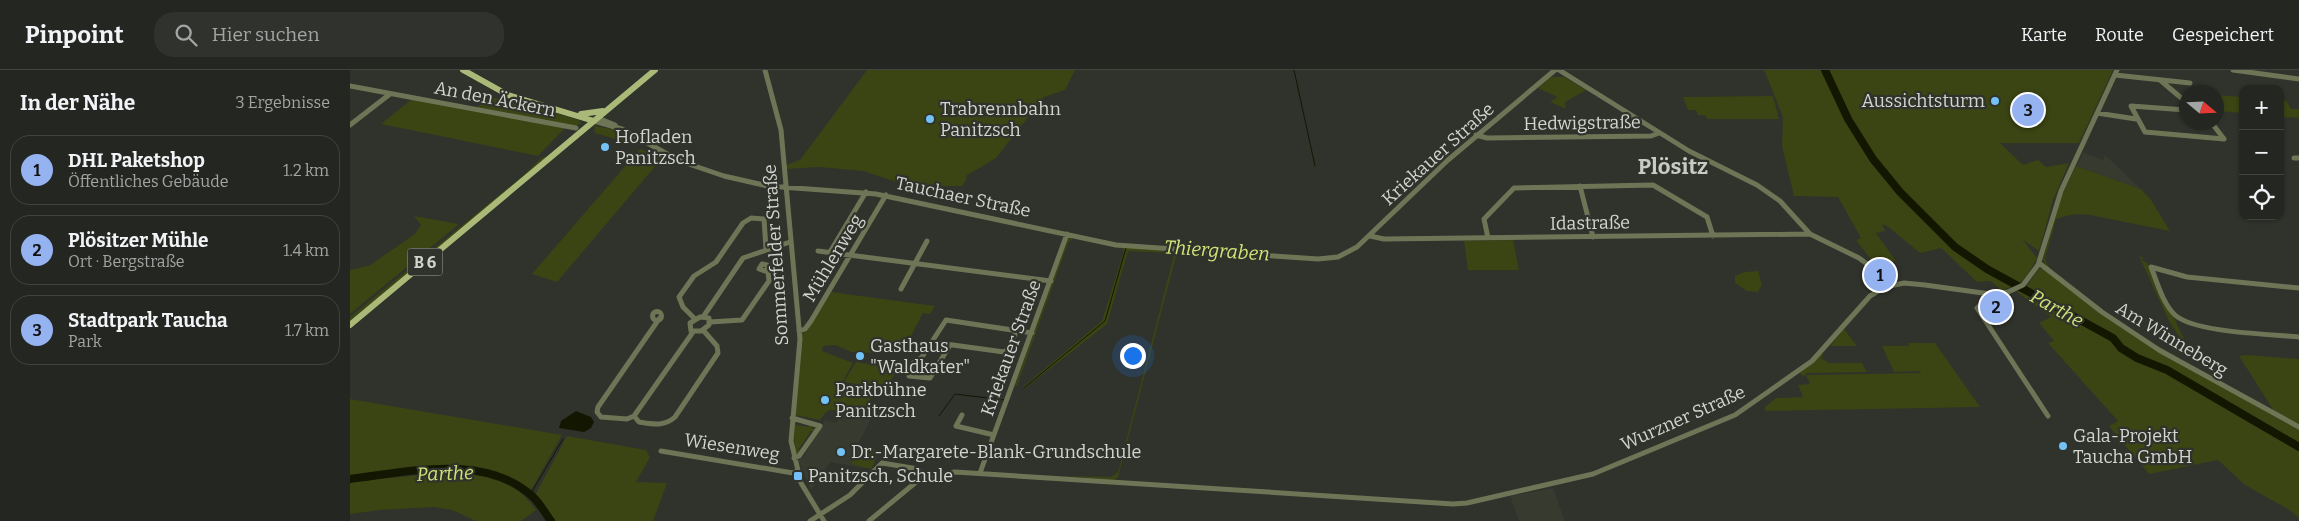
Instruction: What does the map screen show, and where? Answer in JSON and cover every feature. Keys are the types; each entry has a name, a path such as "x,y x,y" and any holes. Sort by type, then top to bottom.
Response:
{"main road":[{"path":"462,70 508,95 596,120"},
{"name":"B 6","path":"350,325 656,70"},
{"path":"570,113 587,115 609,109"},
{"path":"587,115 596,120"}],"street":[{"name":"Sommerfelder Straße","path":"765,70 782,130 785,188 799,331 791,441 797,471 805,492 824,521"},
{"path":"1557,70 1659,133 1764,191 1788,208 1810,234 1859,258 1894,284"},
{"name":"Kriekauer Straße","path":"1338,257 1352,250 1370,236 1476,135 1557,70"},
{"path":"2233,70 2299,78"},
{"path":"2116,72 2190,83"},
{"name":"Wurzner Straße","path":"924,476 955,472 980,473 1467,503 1593,474 1735,415 1758,401 1812,361 1874,292 1894,284 1954,288 1988,294 2006,293 2024,284 2039,263 2060,193 2116,72"},
{"path":"2160,80 2179,96"},
{"name":"An den Äckern","path":"350,86 576,128"},
{"path":"350,124 390,94"},
{"path":"2179,109 2131,106 2136,119 2146,132 2224,139 2217,130"},
{"path":"2097,113 2106,116 2136,119"},
{"name":"Tauchaer Straße","path":"596,120 622,129 680,161 724,176 785,188 866,192 886,195 1142,248 1302,259 1338,257"},
{"name":"Hedwigstraße","path":"1476,135 1487,138 1651,136 1659,133"},
{"path":"1488,238 1484,219 1514,188 1653,185 1707,216 1714,236"},
{"path":"1580,186 1593,237"},
{"path":"830,252 866,192"},
{"name":"Mühlenweg","path":"799,331 805,329 811,321 886,195"},
{"path":"695,319 683,307 679,297 694,276 716,262 746,221 757,217 764,218 766,249"},
{"name":"Kriekauer Straße","path":"980,473 1067,234"},
{"name":"Idastraße","path":"1370,236 1384,239 1810,234"},
{"path":"693,332 689,326 695,319 703,316 743,258 790,242"},
{"path":"901,289 927,242"},
{"path":"818,251 1051,281"},
{"name":"Am Winneberg","path":"2039,263 2102,312 2152,346 2299,427"},
{"path":"2299,288 2187,277 2152,266 2174,314 2183,320 2206,327 2299,337"},
{"path":"659,319 659,322 598,407 597,412 601,417 627,419 634,416 693,332 703,330 710,322 742,320 769,281 768,272"},
{"path":"1988,294 1987,299 1977,308 2011,364 2048,416"},
{"path":"703,316 709,318 710,322"},
{"path":"950,345 930,378 910,376 908,373 913,363 922,357 943,322 948,320 1032,333"},
{"path":"634,416 639,422 661,425 670,422 676,417 718,353 717,346 703,330"},
{"path":"932,342 1004,352 1008,349 1017,330"},
{"path":"962,415 956,426 994,435"},
{"path":"792,418 820,426 799,456 794,458"},
{"name":"Wiesenweg","path":"661,451 792,473 797,471"},
{"path":"810,521 850,496 882,463 918,469 924,476 869,521"}],"shaded area":[{"path":"2083,152 2103,160 2105,155 2141,189 2077,166"},
{"name":"Dr.-Margarete-Blank-Grundschule","path":"844,410 871,419 857,446 876,449 874,465 871,469 830,462 811,490 798,460 804,456 825,420 836,423"},
{"path":"576,411 591,417 594,422 591,428 584,432 559,428 561,421"},
{"path":"1553,488 1565,521 1519,521 1510,496"}],"green space":[{"name":"Trabrennbahn Panitzsch","path":"867,70 1075,70 1065,90 1044,97 996,158 966,176 967,178 962,186 920,186 914,181 897,182 863,171 819,167 786,169 782,129 786,165 800,160"},
{"path":"1764,70 2113,70 2079,143 2000,143 2023,165 2038,160 2046,167 2069,163 2053,200 2039,251 2022,239 2037,258 2027,276 2018,284 1994,273 2016,285 2002,290 1990,281 1977,282 1941,248 1920,253 1882,224 1885,231 1876,233 1896,261 1877,261 1875,265 1856,240 1861,238 1838,197 1794,196 1782,146 1783,117"},
{"path":"1551,77 1564,77 1586,90 1565,102 1566,109 1550,102 1557,97 1538,88"},
{"path":"1773,96 1779,119 1707,119 1705,115 1698,115 1696,110 1688,110 1683,97"},
{"path":"2224,96 2239,97 2239,113 2224,112"},
{"path":"502,98 579,120 581,124 574,126 476,108 487,99"},
{"path":"412,99 565,128 538,156 381,124"},
{"path":"2284,100 2286,100 2291,109 2299,109 2299,118 2284,117"},
{"path":"594,126 618,130 637,142 629,143 595,133"},
{"path":"640,149 663,157 557,282 532,274"},
{"path":"551,155 350,321 350,317 525,174 541,158"},
{"path":"2076,166 2141,189 2151,200 2170,231 2085,214 2065,216 2056,219 2045,259 2051,269 2106,312 2152,342 2200,371 2274,411 2239,356 2299,359 2299,425 2244,396 2163,350 2110,316 2067,286 2046,266 2043,260 2059,202"},
{"path":"414,216 459,224 350,314 350,270 371,265 415,234 421,225"},
{"path":"1071,237 1141,249 1177,252 1118,477 1114,480 1062,476 1111,477 1118,472 1174,255 1171,253 1128,251 1107,324 1024,389 1023,387 1102,321 1124,251 1122,248 1073,238 1068,243 1017,386 1015,386 1067,240"},
{"path":"1513,240 1519,270 1468,270 1464,241"},
{"path":"2139,256 2143,257 2142,260 2148,264 2187,345 2184,344 2169,321"},
{"path":"2039,269 2044,269 2138,338 2299,428 2299,518 2291,511 2245,485 2218,460 2149,474 2109,426 2118,421 2048,343 2054,341 2039,323 2051,317 2017,292 2023,289 2073,315 2026,287"},
{"path":"1758,271 1762,284 1758,292 1747,291 1735,283 1735,276 1744,272"},
{"path":"831,292 935,306 930,314 923,313 903,351 893,349 886,352 878,348 875,353 851,352 835,345 823,346 822,351 853,363 842,383 876,389 865,408 840,411 830,410 820,420 795,415 802,334 808,329"},
{"path":"1844,329 1857,346 1830,346"},
{"path":"1908,343 1935,343 1980,407 1766,411 1764,408 1776,398 1803,397 1798,385 1810,384 1806,375 1921,373 1920,371 1894,372 1882,346 1909,346"},
{"path":"1824,354 1821,358 1829,363 1862,363 1867,372 1807,373 1803,377 1800,372"},
{"path":"856,362 897,369 886,389 844,382"},
{"path":"350,399 562,435 531,490 507,477 472,467 350,477"},
{"path":"797,421 796,425 808,427 810,424 812,425 811,428 817,427 814,431 811,431 798,450 801,451 796,455 794,440 795,422"},
{"path":"567,436 646,450 650,457 636,482 667,483 653,521 555,521 535,495"},
{"path":"866,448 876,449 876,459 871,469 851,464 860,450"},
{"path":"473,471 509,484 523,495 536,510 521,521 476,521 452,510 434,507 350,514 350,481"}],"waterway":[{"name":"Thiergraben","path":"1294,70 1315,166"},
{"name":"Parthe","path":"1825,70 1848,119 1873,159 1900,192 1955,247 1987,269 2113,338 2121,348 2137,358 2167,370 2299,447"},
{"name":"Thiergraben","path":"1024,388 1105,321 1126,248"},
{"path":"939,416 955,394 1004,400"},
{"path":"530,495 563,439"},
{"name":"Parthe","path":"350,479 420,470 445,469 469,470 491,474 513,483 532,496 551,521"}],"place":[{"name":"Aussichtsturm","path":"1995,101"},
{"name":"Stadtpark Taucha","path":"2028,110"},
{"name":"Trabrennbahn Panitzsch","path":"930,119"},
{"name":"Hofladen Panitzsch","path":"605,147"},
{"name":"DHL Paketshop","path":"1880,275"},
{"name":"Plösitzer Mühle","path":"1996,307"},
{"name":"Gasthaus \"Waldkater\"","path":"860,356"},
{"name":"Parkbühne Panitzsch","path":"825,400"},
{"name":"Gala-Projekt Taucha GmbH","path":"2063,446"},
{"name":"Dr.-Margarete-Blank-Grundschule","path":"841,452"},
{"name":"Panitzsch, Schule","path":"798,476"}],"district":[{"name":"Plösitz","path":"1673,166"}]}
